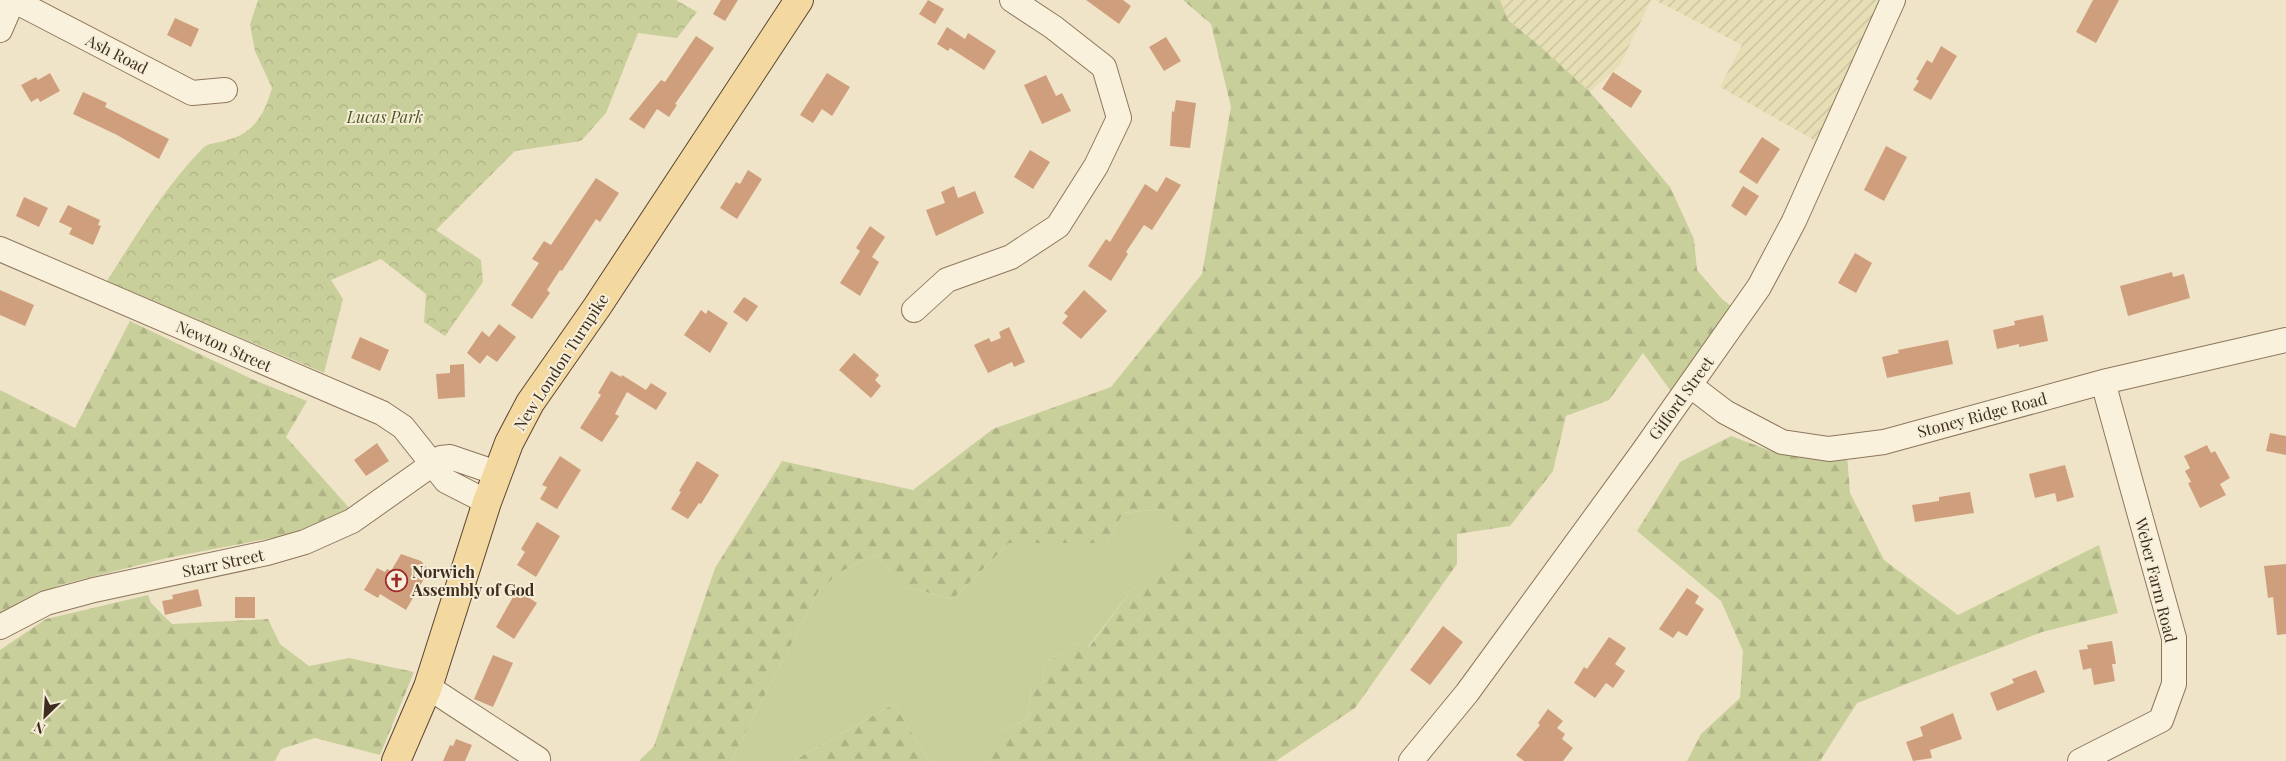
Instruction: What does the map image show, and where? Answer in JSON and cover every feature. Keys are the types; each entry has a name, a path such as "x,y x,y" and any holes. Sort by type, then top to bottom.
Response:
{"main road":[{"name":"New London Turnpike","path":"396,761 428,687 497,473 509,443 530,403 597,307 799,0"}],"street":[{"path":"0,30 13,0"},
{"name":"Ash Road","path":"13,0 192,93 225,90"},
{"path":"914,310 947,280 1011,257 1058,226 1096,166 1120,118 1104,67 1053,27 1012,0"},
{"name":"Gifford Street","path":"1411,761 1467,693 1691,386 1759,287 1794,221 1892,0"},
{"name":"Newton Street","path":"0,249 382,413 403,427 432,464"},
{"name":"Stoney Ridge Road","path":"1691,386 1725,412 1782,442 1829,449 1884,442 2103,382 2286,340"},
{"name":"Weber Farm Road","path":"2080,761 2161,720 2174,684 2174,638 2103,382"},
{"name":"Starr Street","path":"0,627 46,603 94,590 267,553 306,542 329,533 358,517 441,458 450,457 497,473"},
{"path":"432,464 450,484 487,502"},
{"path":"428,687 538,758"}],"shaded area":[{"path":"1500,0 1651,0 1620,65 1590,92 1540,46 1508,20"},
{"path":"1655,0 1885,0 1816,141 1720,87 1742,45"}],"green space":[{"name":"Lucas Park","path":"258,0 676,0 697,12 677,38 638,33 606,113 581,141 515,151 436,230 481,260 483,282 445,336 424,322 426,294 381,259 331,280 343,299 324,373 107,281 163,195 189,163 208,145 243,134 250,129 261,115 272,88 255,51 250,24"},
{"path":"1183,0 1500,0 1508,20 1540,46 1590,92 1670,187 1694,239 1697,270 1722,299 1735,309 1673,394 1643,353 1609,400 1566,416 1553,471 1510,526 1457,534 1457,564 1355,708 1276,761 991,761 985,751 1000,733 1028,718 1031,686 1043,684 1044,662 1062,655 1076,642 1089,647 1130,592 1192,541 1163,509 1123,513 1107,543 1009,543 953,599 902,586 876,555 840,572 818,592 731,761 639,761 654,746 715,568 782,461 913,490 993,429 1111,387 1202,274 1231,107 1211,24"},
{"path":"130,321 254,380 307,401 286,437 352,511 303,532 167,558 60,585 0,612 0,390 75,428"},
{"path":"1731,436 1779,454 1847,455 1850,493 1884,560 1958,615 2099,545 2118,613 2042,632 1857,703 1820,761 1687,761 1701,734 1740,698 1743,651 1721,601 1637,531 1680,462"},
{"path":"1163,509 1193,541 1130,592 1088,647 1076,642 1062,655 1044,662 1043,685 1031,686 1028,718 1000,733 986,751 991,761 929,761 894,704 793,761 731,761 818,592 840,572 876,555 902,586 953,599 1009,543 1107,543 1123,513"},
{"path":"148,595 151,603 172,624 268,619 280,644 309,666 349,658 414,672 380,755 315,738 281,749 275,761 0,761 0,650 46,619"},
{"path":"894,704 929,761 793,761"}],"building":[{"path":"721,0 738,0 725,21 713,14"},
{"path":"928,0 944,9 935,24 919,14"},
{"path":"1086,0 1123,0 1131,6 1119,24"},
{"path":"2093,0 2119,0 2096,43 2076,32"},
{"path":"175,18 199,29 191,47 167,35"},
{"path":"947,27 965,39 968,33 996,51 984,70 950,48 948,51 937,44"},
{"path":"696,36 714,48 675,104 677,105 669,117 657,109 644,129 629,119 661,80 665,82"},
{"path":"1166,37 1181,61 1164,71 1149,47"},
{"path":"1941,46 1957,56 1931,100 1913,90 1919,81 1916,79 1927,60 1932,63"},
{"path":"1613,72 1642,91 1631,108 1602,89"},
{"path":"50,73 60,91 40,102 38,98 31,102 21,85 36,77 38,80"},
{"path":"827,73 850,87 832,116 822,109 813,123 800,115"},
{"path":"1046,75 1056,96 1062,93 1071,111 1042,124 1024,85"},
{"path":"83,92 107,103 105,107 169,139 159,159 117,135 73,114"},
{"path":"1176,100 1196,103 1190,148 1170,146 1172,111 1174,112"},
{"path":"1762,137 1780,149 1757,184 1739,172"},
{"path":"1886,146 1907,157 1884,201 1864,190"},
{"path":"1030,150 1050,162 1033,189 1014,177"},
{"path":"748,170 762,179 737,219 720,208 736,182 740,184"},
{"path":"1166,177 1181,185 1152,230 1144,225 1126,252 1128,254 1111,281 1088,266 1106,239 1110,242 1145,184 1157,192"},
{"path":"596,178 619,193 600,222 596,219 562,271 560,270 547,290 550,293 532,319 511,305 539,263 532,259 544,241 551,245"},
{"path":"954,186 958,198 975,191 984,213 936,236 926,210 945,203 941,192"},
{"path":"1743,186 1759,196 1746,216 1731,206"},
{"path":"24,197 48,208 39,227 16,216"},
{"path":"68,205 100,220 98,225 101,226 93,245 69,234 72,228 59,222"},
{"path":"870,226 885,237 872,257 879,262 860,296 840,283 860,251 856,248"},
{"path":"1855,253 1872,263 1856,293 1838,283"},
{"path":"2172,272 2173,277 2184,274 2190,298 2128,316 2120,286"},
{"path":"0,290 34,305 25,326 0,315"},
{"path":"1084,290 1107,311 1081,339 1062,323 1068,316 1064,313"},
{"path":"744,297 758,306 747,322 733,312"},
{"path":"701,310 706,314 708,310 728,323 710,353 684,335"},
{"path":"2043,315 2048,341 2019,347 2019,344 1997,349 1993,330 2015,325 2014,321"},
{"path":"499,324 516,337 497,362 487,355 480,364 467,353 482,331 489,337"},
{"path":"1009,327 1025,362 1014,367 1012,362 988,373 974,345 989,338 991,342 1001,338 999,332"},
{"path":"360,337 389,350 380,371 351,358"},
{"path":"1948,340 1953,364 1887,378 1882,357 1899,353 1898,350"},
{"path":"854,353 879,375 875,380 881,386 871,398 839,370"},
{"path":"464,364 465,397 438,399 436,374 450,373 450,365"},
{"path":"611,371 621,377 622,375 646,390 651,383 667,393 656,410 627,392 615,414 619,416 602,442 580,428 601,395 598,393"},
{"path":"2270,433 2286,436 2286,455 2266,451"},
{"path":"377,443 389,461 366,476 354,460"},
{"path":"2207,445 2211,453 2215,451 2230,478 2220,484 2226,495 2200,508 2188,483 2191,482 2185,471 2190,468 2184,456"},
{"path":"560,456 581,470 557,509 540,499 547,487 542,485"},
{"path":"697,461 719,475 701,504 699,503 688,519 671,509 681,492 679,491"},
{"path":"2065,465 2074,497 2057,502 2055,493 2035,498 2029,474"},
{"path":"1970,492 1974,513 1915,522 1912,505 1939,501 1939,497"},
{"path":"537,522 560,536 536,577 517,565 525,552 521,549"},
{"name":"Norwich Assembly of God","path":"401,554 421,561 429,570 406,610 380,594 378,598 364,590 377,568 385,572 387,569 391,571"},
{"path":"2286,564 2286,634 2277,635 2273,597 2268,598 2264,566"},
{"path":"1687,588 1699,596 1695,603 1704,609 1687,636 1678,631 1673,638 1659,629"},
{"path":"198,589 202,606 165,615 162,601 173,599 172,595"},
{"path":"517,590 537,603 514,639 496,627"},
{"path":"235,597 255,597 255,618 235,618"},
{"path":"1443,626 1463,642 1430,685 1410,670"},
{"path":"1609,637 1626,648 1615,664 1625,671 1613,688 1606,683 1595,698 1574,683 1584,667 1587,669"},
{"path":"2112,641 2116,664 2112,664 2115,681 2094,685 2091,668 2083,670 2079,650 2088,649 2087,645"},
{"path":"493,655 513,663 493,707 474,699"},
{"path":"2036,670 2045,692 1997,711 1990,693 2014,683 2012,679"},
{"path":"1548,709 1563,721 1557,728 1565,734 1562,739 1573,748 1563,761 1524,761 1516,755 1540,725 1538,723"},
{"path":"1953,713 1962,739 1930,750 1932,758 1913,761 1906,742 1923,736 1920,727"},
{"path":"456,739 472,745 465,761 443,761 450,745 453,746"}],"place":[{"name":"Norwich Assembly of God","path":"396,581"}]}
